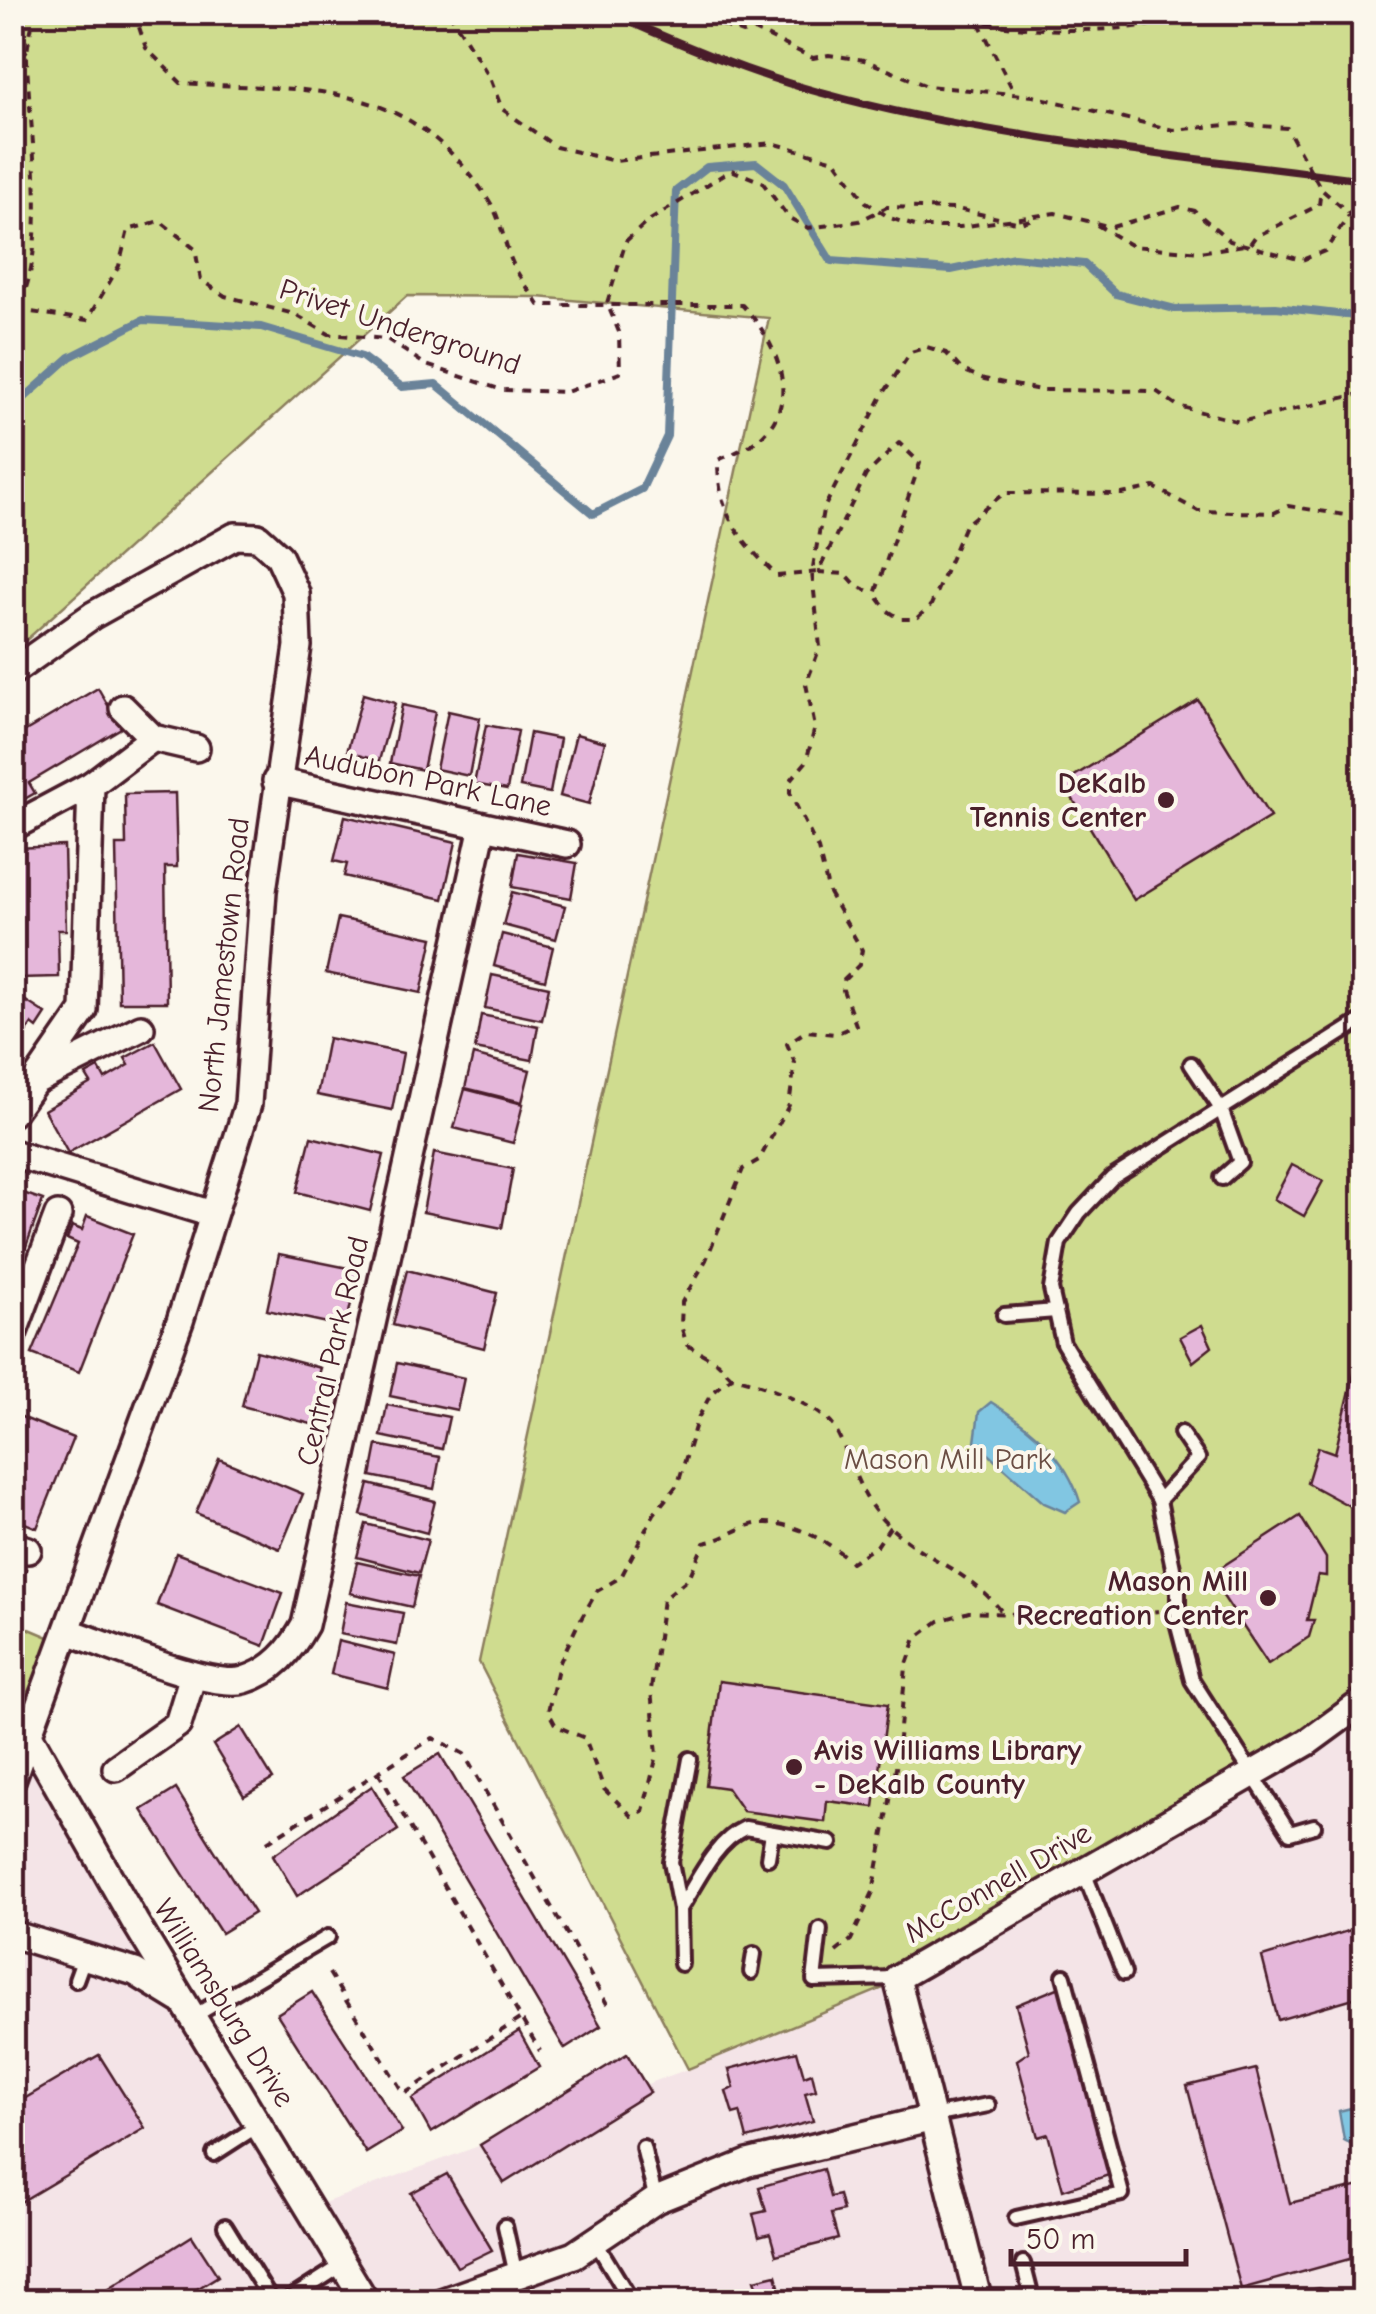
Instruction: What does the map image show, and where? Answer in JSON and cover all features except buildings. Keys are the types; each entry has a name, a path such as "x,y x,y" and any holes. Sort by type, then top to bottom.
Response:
{"street":[{"name":"North Jamestown Road","path":"12,672 162,574 235,536 258,537 278,556 296,593 298,646 276,781 248,1104 180,1321 12,1780"},
{"path":"123,708 153,738 196,748"},
{"path":"12,827 91,786 153,738"},
{"name":"Audubon Park Lane","path":"276,781 567,844"},
{"path":"12,1114 84,1010 91,786"},
{"name":"Central Park Road","path":"67,1631 192,1675 242,1681 288,1656 306,1625 483,826"},
{"path":"35,1081 141,1028"},
{"path":"12,1153 212,1214"},
{"path":"12,1337 23,1278 58,1214"},
{"path":"116,1768 178,1724 192,1675"},
{"name":"McConnell Drive","path":"979,2302 897,1978 1308,1742 1364,1701"},
{"name":"Williamsburg Drive","path":"30,1736 363,2300"},
{"path":"12,1934 80,1969 135,1972 190,2009"},
{"path":"442,2302 574,2255 656,2200 748,2163 932,2117"}],"lane":[{"path":"1314,1826 1290,1833 1192,1680 1182,1650 1178,1592 1159,1500 1064,1343 1051,1289 1060,1243 1079,1212 1112,1178 1364,1020"},
{"path":"1191,1064 1221,1109 1240,1162 1222,1178"},
{"path":"1004,1315 1056,1311"},
{"path":"1159,1500 1198,1458 1181,1433"},
{"path":"680,1964 680,1909 672,1862 690,1759"},
{"path":"680,1909 711,1859 746,1828 831,1843"},
{"path":"768,1858 772,1833"},
{"path":"1084,1872 1124,1973"},
{"path":"820,1929 814,1980 897,1978"},
{"path":"190,2009 328,1937"},
{"path":"751,1972 754,1954"},
{"path":"1016,2218 1122,2194 1064,1976"},
{"path":"932,2117 988,2105"},
{"path":"214,2154 261,2123"},
{"path":"643,2148 656,2200"},
{"path":"225,2226 272,2302"},
{"path":"506,2226 516,2275"},
{"path":"594,2241 632,2302"},
{"path":"1022,2263 1033,2302"},
{"path":"285,2302 344,2264"},
{"path":"1296,2301 1319,2297 1320,2302"},
{"path":"1112,2302 1130,2302"}],"path":[{"path":"12,316 34,250 36,195 27,53 35,12"},
{"path":"134,12 146,48 181,83 344,94 392,108 451,149 492,206 514,267 539,305 742,305 759,323 782,368 782,408 760,438 718,460 718,498 741,540 777,576 846,574 875,594 888,611 901,619 916,619 931,604 965,525 1004,494 1122,494 1154,488 1198,511 1274,513 1288,506 1364,518"},
{"path":"449,12 490,78 502,109 556,147 615,161 772,142 835,160 866,202 918,227 960,227 1046,215 1088,220 1112,228 1180,207 1195,211 1230,241 1302,260 1325,251 1350,214 1321,188 1287,128 1237,124 1172,130 1015,94 927,86 864,60 829,55 813,58 754,30 742,33 705,18 664,12"},
{"path":"940,12 978,21 1096,30 1170,25 1204,12"},
{"path":"978,21 1015,94"},
{"path":"12,35 27,53"},
{"name":"Privet Underground","path":"17,310 86,320 119,266 128,230 160,222 196,249 201,280 225,296 294,314 329,334 388,339 426,365 502,390 566,392 620,373 620,332 607,303 626,241 647,222 731,170 762,182 789,218 808,228 859,220 887,207 957,209 1003,219"},
{"path":"1088,220 1132,246 1200,252 1245,245 1319,205 1321,188"},
{"path":"1003,1613 966,1575 890,1527 868,1504 852,1477 832,1423 753,1380 732,1377 718,1362 688,1346 681,1326 682,1302 706,1260 742,1169 759,1160 789,1104 794,1062 787,1044 806,1031 835,1034 856,1025 843,990 844,980 859,965 862,950 829,893 818,849 790,793 790,781 806,762 815,727 806,684 820,648 815,573 823,510 846,462 911,352 927,347 946,352 962,370 984,379 1076,392 1156,391 1178,406 1240,422 1364,393"},
{"path":"815,573 866,474 898,443 920,463 875,594"},
{"path":"732,1377 711,1394 697,1420 678,1484 654,1514 621,1577 596,1590 559,1664 548,1711 556,1726 585,1738 610,1799 632,1816 643,1811 656,1755 651,1690 663,1599 689,1578 704,1543 722,1540 749,1525 772,1524 826,1543 851,1562 877,1546 890,1527"},
{"path":"817,1956 839,1951 851,1940 874,1892 896,1768 906,1667 916,1638 939,1621 969,1612 1104,1618 1159,1610"},
{"path":"267,1842 433,1738 464,1754 607,2004"},
{"path":"378,1772 540,2051"},
{"path":"329,1973 404,2094 522,2018"}],"shaded area":[{"path":"1363,1691 1363,2301 13,2302 12,1782 23,1751 310,2208 688,2069 898,1982"}],"green space":[{"name":"Mason Mill Park","path":"13,13 1363,13 1363,1691 898,1982 688,2069 479,1662 769,318 538,297 407,296 13,652"},
{"path":"13,1622 51,1638 13,1727"}],"water":[{"path":"991,1402 1045,1444 1066,1470 1080,1502 1065,1512 1044,1503 975,1442 979,1412"},
{"path":"1364,2105 1363,2150 1344,2140 1339,2111"}],"waterway":[{"path":"12,409 70,357 143,320 261,327 362,357 402,387 436,384 593,514 642,489 667,436 676,191 707,167 756,163 784,185 831,261 951,270 1014,257 1084,264 1116,294 1175,309 1276,307 1364,317"}],"railway":[{"path":"608,12 767,76 887,109 1022,135 1364,180"}],"place":[{"name":"DeKalb Tennis Center","path":"1166,800"},
{"name":"Mason Mill Recreation Center","path":"1268,1598"},
{"name":"Avis Williams Library - DeKalb County","path":"794,1767"}]}
